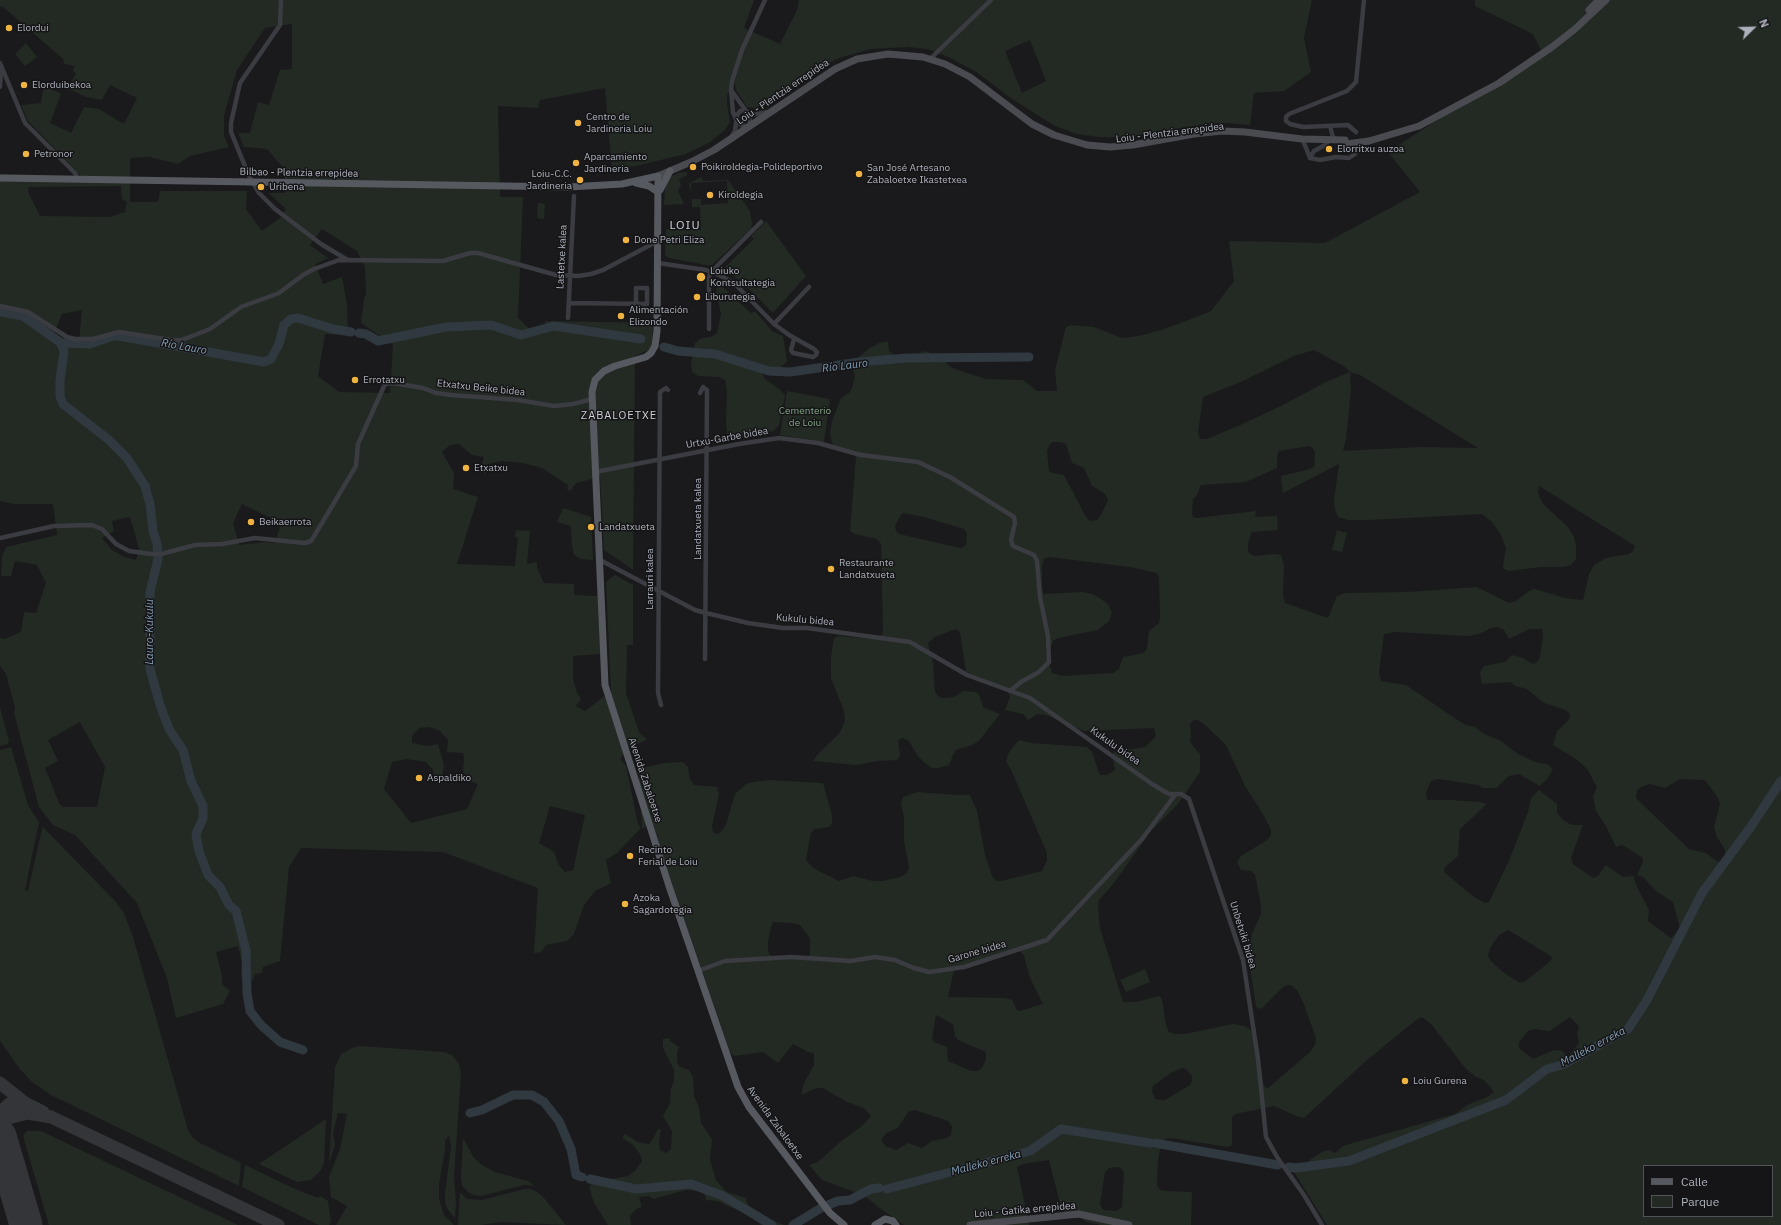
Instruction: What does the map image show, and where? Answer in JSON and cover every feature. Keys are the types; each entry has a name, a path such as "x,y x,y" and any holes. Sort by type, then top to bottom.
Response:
{"main road":[{"path":"1369,139 1403,128 1424,119 1493,82 1558,37 1586,14 1599,0"},
{"path":"854,61 869,56 904,54 930,59 945,64 970,77 1032,124 1054,135 1077,143 1098,146 1122,146 1222,131 1325,142 1337,140 1346,142 1369,139 1419,126 1493,86 1552,47 1586,19 1606,0"},
{"name":"Loiu - Plentzia errepidea","path":"598,186 632,182 670,172 728,141 835,69 854,61 858,63 888,58 921,60 940,66 968,80 1036,131 1068,144 1092,150 1107,151 1136,149 1214,136 1240,136 1304,143 1346,142"},
{"path":"658,193 670,172"},
{"path":"658,176 658,263"},
{"name":"Bilbao - Plentzia errepidea","path":"0,178 551,187 598,186"},
{"path":"632,182 649,186 658,193"},
{"name":"Avenida Zabaloetxe","path":"658,263 657,331 655,346 651,353 633,362 609,368 599,375 593,386 592,399 605,685 669,886 738,1087 743,1098 825,1206 836,1219 844,1225"},
{"name":"Loiu - Gatika errepidea","path":"970,1225 1079,1214 1129,1225"},
{"path":"875,1225 885,1219 892,1221 896,1225"}],"street":[{"path":"281,0 280,25 240,83 231,123 231,132 259,193 275,209 321,244 346,259"},
{"path":"731,90 747,112 750,121 749,127 742,125 736,119 733,112 731,90 732,81 742,50 765,0"},
{"path":"930,59 991,0"},
{"path":"1356,132 1348,125 1330,128 1303,127 1290,124 1286,121 1286,117 1289,114 1347,90 1356,82 1364,0"},
{"path":"0,87 1,65"},
{"path":"1,65 25,123 75,173 78,179"},
{"path":"728,141 736,131 736,115 740,111 747,112 752,115 761,114 780,106"},
{"path":"1330,128 1333,137 1337,140"},
{"path":"1310,158 1314,151 1325,142 1330,128"},
{"path":"1304,143 1310,158"},
{"path":"1310,158 1320,160 1336,157 1349,158 1355,154 1358,147"},
{"name":"Lastetxe kalea","path":"568,318 574,196"},
{"path":"708,329 709,277 711,272 761,222"},
{"path":"0,306 28,312 67,337 75,339 92,339 118,332 171,340 182,340 210,329 241,307 279,293 303,275 314,269 340,260 443,261 470,253 478,253 556,275 570,276 591,274 603,270 658,241"},
{"path":"658,263 711,272 736,284 774,324 794,339 814,349 817,352 816,355 813,357 793,353 791,350 794,339"},
{"path":"774,324 810,287"},
{"path":"569,303 636,303"},
{"name":"Etxatxu Beike bidea","path":"0,538 54,526 92,525 102,529 116,544 129,551 151,554 161,554 195,545 222,544 255,538 270,538 299,543 311,541 356,466 358,444 385,384 392,383 423,388 436,393 451,396 518,400 554,406 573,404 592,399"},
{"name":"Landatxueta kalea","path":"700,393 703,387 707,390 705,659"},
{"name":"Larrauri kalea","path":"661,705 658,693 660,392 666,388 668,390"},
{"name":"Urtxu-Garbe bidea","path":"595,472 779,438 818,443 862,455 912,461 928,466 950,477 1014,517 1015,522 1011,540 1013,546 1034,555 1036,561 1040,597 1050,655 1049,662 1039,672 1021,682 1010,691"},
{"name":"Kukulu bidea","path":"600,560 695,610 706,614 748,623 783,628 807,628 904,640 925,650 967,675 1030,698 1169,794"},
{"name":"Unbetxiki bidea","path":"1169,794 1181,794 1189,799 1192,805 1243,960 1258,1059 1266,1136 1272,1149 1304,1194 1322,1225"},
{"name":"Garone bidea","path":"698,971 726,961 791,957 851,962 875,956 895,960 914,968 929,972 964,967 1047,940 1142,839 1175,795"}],"green space":[{"path":"0,0 754,0 744,28 780,44 797,10 799,0 1312,0 1304,38 1311,72 1284,91 1254,93 1250,125 1227,123 1205,124 1127,137 1100,137 1077,134 1055,126 1012,99 975,71 946,56 927,49 908,47 871,49 839,58 821,67 756,108 747,107 736,90 735,83 727,95 730,122 724,131 710,142 686,154 612,170 605,88 540,100 538,108 498,106 500,197 523,197 518,318 534,333 545,332 545,321 653,323 652,347 649,350 635,356 633,570 604,550 600,477 576,483 570,491 567,489 568,485 542,468 523,463 501,461 488,464 485,475 481,468 484,457 472,455 459,444 450,445 442,452 454,473 453,489 478,497 457,564 515,566 518,538 515,537 516,530 530,531 527,564 537,562 537,568 544,583 574,584 574,595 598,596 600,654 573,656 573,679 577,693 581,699 576,706 585,711 611,691 606,582 615,575 633,585 633,645 627,645 626,693 639,732 647,740 628,747 620,759 626,766 638,824 641,828 617,853 606,860 611,883 595,891 584,905 574,934 567,941 546,945 541,952 534,953 538,888 443,852 301,848 289,867 280,961 263,967 262,973 255,974 253,980 246,982 241,977 242,963 238,946 216,952 222,976 222,984 230,991 223,1004 176,1018 167,978 137,903 75,835 53,825 39,807 14,713 15,707 6,674 0,666 0,638 4,639 21,632 24,612 36,613 46,583 37,565 15,561 11,576 1,576 2,557 6,547 57,535 53,504 14,504 0,501 0,174 81,176 28,121 21,105 41,103 44,85 61,94 50,123 71,133 84,107 99,109 124,124 137,98 110,85 102,100 86,97 69,89 69,85 76,74 73,71 75,66 64,64 63,59 2,6 0,7","holes":["292,24 292,69 280,70 269,105 258,102 250,133 238,133 244,147 267,149 284,169 285,193 269,193 286,209 280,218 262,231 246,209 247,191 160,191 158,202 130,202 130,158 150,157 178,164 190,156 229,147 224,136 224,116 237,70 265,28","1030,40 1046,81 1022,93 1005,51","121,186 122,199 127,202 125,212 110,217 40,216 28,192 29,187","322,229 357,251 365,267 366,294 361,323 393,345 390,393 339,392 318,376 325,334 348,335 347,304 342,277 323,284 315,264 328,258 310,245","82,310 79,343 54,333 62,314","242,504 281,523 275,543 264,542 239,545 233,523","130,517 139,548 136,560 125,557 112,550 102,538 114,531 112,521","80,722 105,767 97,807 63,807 59,803 45,768 58,761 48,740","429,727 440,731 448,740 447,752 463,753 463,771 467,780 478,784 467,809 411,823 384,789 392,762 406,759 426,762 433,770 435,778 442,777 444,765 438,744 427,746 412,743 412,736 419,728","550,806 585,815 573,870 565,872 558,864 554,852 539,843"]},
{"path":"1475,0 1781,0 1781,1225 1327,1225 1294,1172 1300,1170 1312,1158 1324,1151 1329,1150 1335,1153 1343,1146 1455,1114 1467,1105 1487,1097 1494,1092 1484,1080 1476,1077 1466,1069 1431,1024 1422,1017 1416,1020 1366,1061 1304,1118 1274,1106 1235,1114 1232,1117 1232,1142 1231,1146 1228,1147 1170,1138 1162,1140 1158,1159 1157,1185 1160,1190 1165,1191 1192,1192 1191,1225 1101,1225 1087,1222 1081,1218 1072,1218 1065,1213 1060,1203 1049,1160 1023,1164 1017,1167 1029,1225 904,1225 865,1196 822,1180 809,1165 818,1162 839,1143 863,1125 871,1116 864,1108 847,1102 823,1088 817,1088 801,1095 804,1083 814,1065 814,1053 808,1052 793,1044 778,1063 763,1052 734,1056 730,1052 662,854 656,832 652,825 642,829 638,769 664,763 683,762 688,767 690,779 694,785 717,787 719,794 712,826 713,832 716,834 721,832 726,824 735,794 746,784 769,780 823,783 832,815 832,823 829,827 815,829 811,832 806,860 813,868 839,881 853,876 873,881 883,881 900,877 907,873 909,867 904,842 904,817 901,805 903,797 918,792 970,795 977,811 985,855 992,876 996,881 1001,881 1042,871 1047,860 1047,853 1006,761 1009,752 1019,740 1031,743 1087,747 1092,752 1099,773 1101,775 1107,775 1115,770 1112,755 1114,752 1145,747 1156,736 1154,728 1084,731 1046,715 1038,714 1028,720 1023,714 1005,710 1010,697 1009,692 966,672 960,633 955,629 935,637 928,643 933,663 935,692 939,697 944,698 954,697 963,691 976,692 979,695 983,707 1000,714 979,741 956,750 949,765 939,768 932,768 926,764 917,755 909,741 903,738 898,740 900,756 897,760 877,761 856,765 813,761 818,754 839,734 845,721 844,711 831,678 831,657 834,638 839,636 872,639 881,636 883,631 881,544 877,539 855,534 850,531 856,457 854,454 833,445 830,435 832,421 841,398 849,393 852,388 855,376 851,363 870,348 879,343 888,342 889,351 894,355 912,356 925,351 946,359 946,363 952,368 986,379 1023,380 1037,391 1057,391 1055,370 1066,327 1071,325 1094,327 1122,338 1139,336 1186,321 1211,311 1234,281 1229,241 1325,243 1420,192 1388,152 1542,52 1533,34 1475,6","holes":["1314,350 1344,366 1350,372 1326,382 1277,408 1207,439 1200,439 1198,432 1203,397 1243,381 1294,356","1350,372 1360,375 1478,448 1420,447 1343,451 1346,440 1351,389","1053,442 1061,442 1066,444 1072,463 1084,468 1092,486 1104,493 1107,497 1108,500 1097,520 1090,521 1086,517 1064,475 1049,471 1047,451 1050,444","1309,446 1313,448 1315,453 1314,467 1281,476 1283,493 1339,464 1334,500 1335,510 1338,517 1348,520 1482,514 1492,522 1501,535 1506,548 1503,566 1504,569 1509,571 1541,567 1564,567 1571,565 1576,559 1576,545 1574,537 1568,527 1543,504 1538,493 1539,486 1635,546 1633,551 1629,554 1606,558 1594,565 1589,574 1583,600 1565,598 1535,589 1529,591 1516,601 1509,603 1477,587 1408,592 1346,593 1337,596 1328,618 1285,603 1283,595 1284,565 1281,555 1274,554 1255,556 1250,554 1248,551 1248,544 1252,530 1252,532 1278,530 1277,516 1255,517 1256,511 1197,518 1193,517 1192,514 1193,499 1197,495 1201,485 1246,482 1277,468 1277,456 1279,451","903,513 924,517 964,529 967,533 966,545 961,548 899,534 896,531 895,526","1049,557 1130,567 1157,573 1159,577 1160,618 1159,623 1149,631 1147,648 1144,653 1123,657 1119,669 1113,673 1062,676 1052,673 1049,662 1050,650 1053,641 1058,638 1098,630 1109,621 1112,612 1107,603 1093,594 1082,592 1044,594 1042,588 1042,565 1044,559","1498,627 1504,630 1509,639 1529,629 1542,629 1543,636 1540,657 1537,662 1533,664 1523,658 1512,655 1505,662 1484,666 1480,672 1482,684 1510,682 1515,686 1527,689 1544,703 1566,710 1570,714 1569,720 1557,731 1553,745 1576,759 1587,769 1597,787 1593,796 1596,811 1607,828 1616,847 1621,845 1624,846 1643,858 1643,862 1637,875 1643,877 1656,891 1673,902 1680,928 1671,938 1648,921 1649,910 1636,885 1634,876 1623,877 1606,865 1598,876 1593,878 1573,864 1571,858 1583,825 1572,825 1563,820 1557,813 1557,804 1539,790 1531,798 1528,812 1508,863 1489,902 1485,903 1473,896 1444,872 1445,867 1458,856 1460,829 1487,804 1480,802 1451,800 1427,800 1426,793 1431,781 1438,779 1478,785 1483,788 1496,788 1509,776 1519,774 1540,786 1548,778 1553,769 1547,764 1535,762 1518,754 1501,741 1484,734 1475,727 1466,725 1406,685 1381,681 1379,672 1384,634 1396,632 1468,636 1479,634 1491,628","1194,720 1197,720 1203,723 1226,745 1245,786 1263,814 1271,830 1271,835 1267,840 1241,856 1237,862 1241,870 1251,871 1255,875 1261,905 1261,914 1252,934 1249,946 1249,960 1256,1006 1258,1009 1262,1008 1282,988 1287,985 1291,985 1297,990 1303,1002 1316,1038 1315,1045 1310,1052 1268,1088 1266,1088 1263,1083 1254,1032 1245,1026 1233,1024 1185,1034 1175,1034 1169,1032 1166,1025 1160,996 1136,1002 1123,1002 1100,928 1099,900 1114,883 1151,831 1178,804 1200,772 1200,754 1190,742 1190,724","1680,779 1705,780 1718,798 1720,804 1714,827 1717,837 1725,850 1725,857 1721,861 1718,862 1706,853 1689,849 1636,798 1637,790 1650,784 1665,788","773,922 800,925 810,938 810,955 804,957 770,955 768,951 768,942","1508,930 1551,956 1552,959 1524,982 1518,982 1503,972 1492,962 1488,956 1490,948 1499,935","1020,951 1024,956 1030,978 1043,1004 1020,1011 1017,1010 1012,1000 1005,998 948,997 954,970 982,964 1008,953","936,1015 953,1024 955,1036 958,1040 986,1052 986,1059 982,1068 977,1071 971,1071 948,1061 947,1047 934,1042 932,1038","1570,1017 1579,1026 1577,1034 1579,1043 1568,1056 1562,1051 1554,1050 1533,1059 1519,1048 1519,1042 1528,1031 1534,1029 1550,1031","1182,1068 1186,1069 1192,1076 1190,1085 1165,1100 1155,1099 1152,1091 1153,1086 1171,1073","915,1110 948,1121 952,1127 951,1135 947,1138 932,1141 922,1148 908,1143 896,1150 885,1146 881,1139 888,1132 898,1128 908,1112","1119,1167 1124,1172 1122,1207 1116,1211 1104,1210 1100,1204 1105,1172 1109,1168"]},
{"path":"26,43 37,57 25,66 15,54"},
{"path":"687,172 687,175 679,179 681,185 678,191 684,204 664,205 665,188 670,177 678,173"},
{"path":"702,177 703,181 728,180 750,211 752,222 751,229 711,266 669,258 665,255 666,229 701,230 700,207 692,207 692,199 701,199 701,205 728,203 727,181 691,183 690,191 689,183"},
{"path":"538,203 545,204 544,219 537,218"},
{"path":"766,221 806,276 773,313 742,282 723,269 754,239 751,236"},
{"path":"717,286 721,286 725,289 751,313 755,311 772,331 783,336 787,361 778,368 766,369 762,373 765,379 785,395 779,425 773,431 740,437 729,436 727,433 726,424 727,392 725,380 719,377 698,376 692,372 691,362 695,343 700,339 713,336 717,333 721,314 716,291"},
{"name":"Cementerio de Loiu","path":"787,391 830,399 824,442 780,435"},
{"path":"563,508 591,517 593,560 581,559 574,555 571,526 557,522"},
{"path":"1337,530 1347,533 1342,552 1332,550"},
{"path":"0,707 9,741 8,744 0,746"},
{"path":"11,747 28,805 39,822 25,890 28,891 43,827 116,902 124,913 133,937 188,1130 192,1137 200,1143 241,1163 239,1186 51,1095 32,1082 19,1068 0,1041 0,750"},
{"path":"1145,969 1150,982 1126,992 1120,980"},
{"path":"669,1038 670,1041 679,1047 677,1052 677,1062 680,1067 689,1070 693,1077 694,1096 699,1107 701,1123 712,1139 710,1160 716,1180 727,1192 746,1198 748,1205 772,1220 784,1225 761,1225 751,1216 717,1201 706,1200 704,1193 698,1191 686,1190 653,1199 649,1196 639,1197 642,1207 636,1209 630,1216 631,1225 608,1225 594,1203 589,1187 596,1179 611,1179 628,1176 635,1171 642,1161 640,1154 632,1144 622,1138 625,1134 638,1142 649,1144 658,1129 661,1130 659,1141 660,1150 666,1153 671,1149 672,1131 663,1116 670,1103 671,1088 674,1081 674,1070 663,1048 663,1039"},
{"path":"360,1046 444,1052 452,1055 459,1064 461,1073 454,1177 456,1201 455,1218 448,1210 445,1203 451,1147 449,1136 445,1140 445,1150 439,1184 439,1199 444,1215 454,1225 336,1225 347,1206 331,1197 329,1177 340,1149 347,1114 338,1113 333,1133 335,1145 329,1163 335,1067 341,1054 352,1048"},
{"path":"326,1119 324,1162 321,1170 311,1180 297,1182 259,1164"},
{"path":"27,1131 41,1131 238,1225 49,1225 23,1136"},
{"path":"463,1138 474,1158 482,1165 495,1172 528,1181 534,1186 524,1185 481,1196 468,1192 462,1186 461,1177"},
{"path":"245,1165 295,1189 318,1198 320,1196 328,1201 331,1222 329,1225 319,1225 242,1187"},
{"path":"524,1189 530,1189 537,1192 544,1198 566,1225 501,1222 481,1225 458,1225 460,1193 467,1199 482,1200"}],"waterway":[{"name":"Río Lauro","path":"0,312 23,316 61,343 90,344 113,336 119,336 264,362 271,359 279,344 284,325 291,319 298,318 333,329 351,332"},
{"name":"Río Lauro","path":"359,333 366,334 378,341 446,327 491,325 521,335 554,326 641,339"},
{"name":"Lauro-Kukulu","path":"61,343 64,352 60,380 60,396 63,404 109,440 127,458 145,486 150,504 158,559 150,592 150,669 160,705 169,729 183,750 191,781 203,806 203,818 196,834 199,851 208,875 220,887 229,905 236,911 246,951 247,993 250,1011 261,1025 280,1042 303,1050"},
{"name":"Río Lauro","path":"664,347 678,351 715,354 769,371 790,372 860,362 907,358 1029,357"},
{"name":"Malleko erreka","path":"1289,1167 1295,1168 1349,1161 1506,1100 1547,1069 1562,1065 1628,1029 1647,1000 1702,893 1750,828 1781,781"},
{"path":"470,1113 482,1110 513,1095 532,1095 544,1102 559,1121 571,1149 576,1175 582,1177"},
{"name":"Malleko erreka","path":"887,1189 1030,1151 1061,1129 1150,1143"},
{"name":"Malleko erreka","path":"1155,1143 1278,1165"},
{"path":"590,1179 636,1189 691,1184 723,1196 772,1225"},
{"name":"Malleko erreka","path":"793,1225 821,1208 838,1201 850,1200 871,1189 879,1188"}],"taxiway":[{"path":"0,1083 25,1103 43,1112"},
{"path":"0,1113 9,1104 20,1102 25,1103"},
{"path":"0,1120 28,1113 51,1117 278,1225"},
{"path":"0,1141 4,1149"}],"runway":[{"path":"0,1136 26,1225"}],"place":[{"name":"Elordui","path":"9,28"},
{"name":"Elorduibekoa","path":"24,85"},
{"name":"Centro de Jardineria Loiu","path":"578,123"},
{"name":"Elorritxu auzoa","path":"1329,149"},
{"name":"Petronor","path":"26,154"},
{"name":"Aparcamiento Jardineria","path":"576,163"},
{"name":"Poikiroldegia-Polideportivo","path":"693,167"},
{"name":"San José Artesano Zabaloetxe Ikastetxea","path":"859,174"},
{"name":"Loiu-C.C. Jardineria","path":"580,180"},
{"name":"Uribena","path":"261,187"},
{"name":"Kiroldegia","path":"710,195"},
{"name":"Done Petri Eliza","path":"626,240"},
{"name":"Loiuko Kontsultategia","path":"701,277"},
{"name":"Liburutegia","path":"697,297"},
{"name":"Alimentación Elizondo","path":"621,316"},
{"name":"Errotatxu","path":"355,380"},
{"name":"Etxatxu","path":"466,468"},
{"name":"Beikaerrota","path":"251,522"},
{"name":"Landatxueta","path":"591,527"},
{"name":"Restaurante Landatxueta","path":"831,569"},
{"name":"Aspaldiko","path":"419,778"},
{"name":"Recinto Ferial de Loiu","path":"630,856"},
{"name":"Azoka Sagardotegia","path":"625,904"},
{"name":"Loiu Gurena","path":"1405,1081"}],"district":[{"name":"LOIU","path":"685,226"},
{"name":"ZABALOETXE","path":"619,416"}]}
